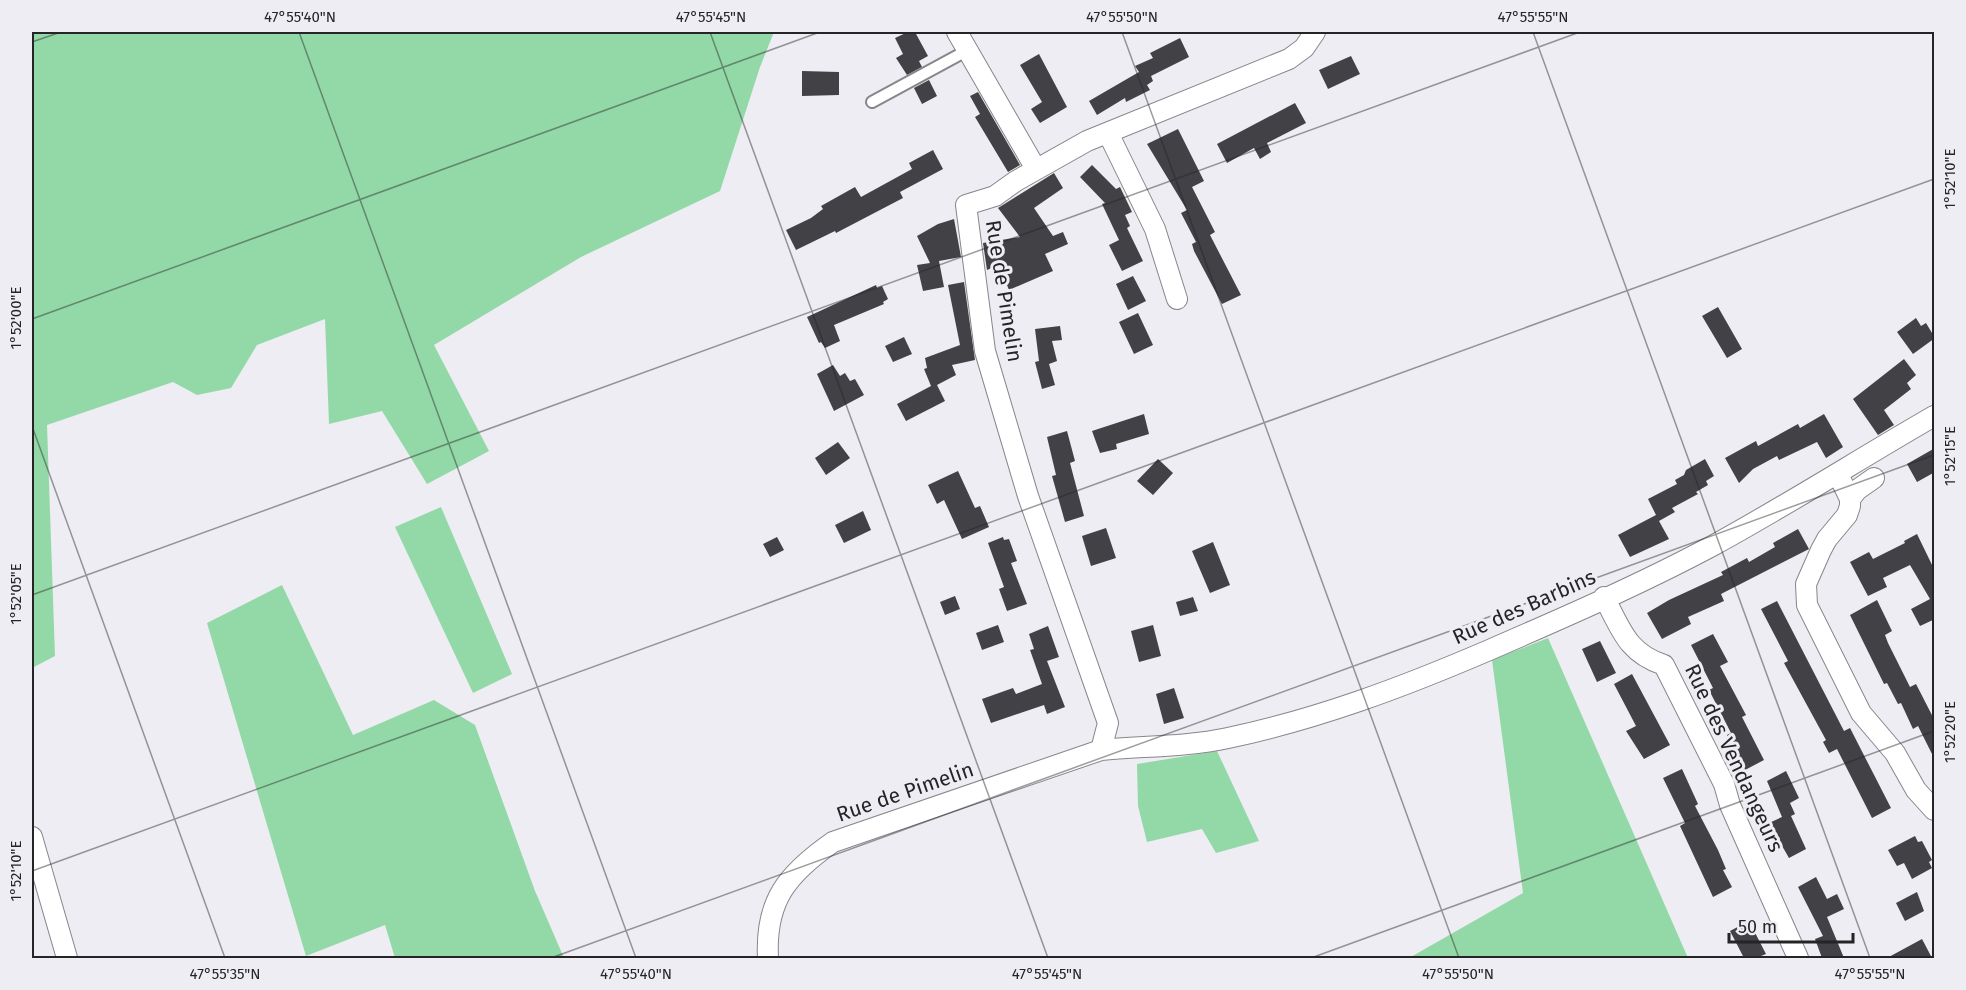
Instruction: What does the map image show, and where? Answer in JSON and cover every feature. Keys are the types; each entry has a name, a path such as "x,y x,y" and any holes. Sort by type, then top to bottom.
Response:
{"street":[{"path":"957,32 1036,169"},
{"name":"Rue de Pimelin","path":"1121,748 1108,723 1005,421 985,351 966,205 996,196 1068,150 1289,59 1304,48 1315,32"},
{"path":"1108,133 1155,229 1177,299"},
{"name":"Rue des Barbins","path":"1101,750 1176,746 1227,738 1312,717 1400,687 1549,624 1714,545 1935,416"},
{"path":"1838,474 1850,499 1847,515 1827,539 1806,584 1807,605 1861,712 1895,753 1916,790 1935,810"},
{"path":"1850,499 1874,478"},
{"name":"Rue des Vendangeurs","path":"1604,597 1629,644 1646,659 1664,665 1724,784 1730,806 1798,958"},
{"path":"1101,750 1108,723"},
{"name":"Rue de Pimelin","path":"768,958 767,939 771,912 786,882 803,863 833,842 1101,750"},
{"path":"32,837 67,958"}],"lane":[{"path":"872,102 968,50"}],"green space":[{"path":"32,32 774,32 760,67 720,191 581,257 434,345 489,451 427,484 382,411 329,424 325,319 257,345 231,388 197,395 173,382 47,425 55,656 32,668"},
{"path":"441,507 512,674 473,693 395,527"},
{"path":"282,585 353,735 434,700 475,725 535,891 564,958 395,958 385,925 306,956 207,623"},
{"path":"1548,638 1688,958 1409,958 1523,893 1492,660"},
{"path":"1217,751 1259,841 1216,853 1202,829 1147,842 1138,806 1137,764"}],"building":[{"path":"908,32 915,32 928,56 919,61 922,67 907,75 896,58 903,54 895,38"},
{"path":"1180,38 1189,57 1151,76 1153,81 1147,85 1150,90 1126,102 1125,98 1097,115 1089,101 1139,72 1135,66 1153,58 1150,53"},
{"path":"1039,54 1067,107 1040,123 1031,109 1042,102 1020,65"},
{"path":"1351,56 1360,74 1328,89 1319,70"},
{"path":"802,71 839,72 839,95 802,96"},
{"path":"929,80 937,96 922,104 914,88"},
{"path":"978,92 1020,165 1008,172 975,117 980,114 970,96"},
{"path":"1295,103 1306,123 1267,143 1271,152 1260,159 1254,148 1227,163 1217,144"},
{"path":"1178,129 1204,181 1192,187 1215,232 1210,235 1241,295 1222,304 1194,251 1192,244 1196,242 1181,213 1187,210 1147,144"},
{"path":"933,150 943,169 900,192 903,198 836,233 835,231 796,250 786,230 811,218 823,209 821,206 855,187 861,197 912,169 909,163"},
{"path":"1092,165 1116,189 1120,187 1132,212 1125,215 1130,226 1127,228 1143,261 1122,271 1109,245 1119,240 1102,204 1105,203 1080,177"},
{"path":"1054,173 1063,188 1034,208 1053,236 1063,232 1068,244 1045,254 1053,271 1009,290 999,265 987,270 983,243 1020,237 998,208"},
{"path":"954,219 961,257 939,261 944,287 923,291 917,265 930,263 917,236 938,224"},
{"path":"1133,276 1146,301 1128,310 1116,284"},
{"path":"964,282 975,360 952,365 956,375 937,385 945,401 906,421 897,404 931,386 924,369 927,368 925,358 960,345 948,285"},
{"path":"876,285 877,288 882,286 888,299 883,302 884,304 834,325 840,341 825,348 821,342 819,343 807,317"},
{"path":"1718,307 1742,349 1727,358 1702,316"},
{"path":"1138,313 1153,345 1134,354 1119,322"},
{"path":"1916,318 1921,326 1926,323 1935,338 1913,354 1897,332"},
{"path":"1060,326 1062,340 1052,341 1057,361 1049,364 1055,385 1042,389 1035,362 1039,361 1035,329"},
{"path":"904,337 912,354 893,362 885,346"},
{"path":"1904,359 1916,375 1907,383 1911,389 1884,410 1894,425 1878,435 1853,399"},
{"path":"833,365 840,376 845,373 850,381 855,379 864,395 834,411 817,374"},
{"path":"1144,414 1149,434 1116,444 1117,449 1100,453 1092,431"},
{"path":"1824,414 1843,447 1826,458 1817,442 1779,460 1777,456 1753,469 1739,483 1725,458 1756,441 1758,446 1798,424 1800,428"},
{"path":"1067,431 1075,461 1070,463 1084,516 1065,522 1052,476 1056,475 1047,437"},
{"path":"838,442 850,458 826,475 815,458"},
{"path":"1935,448 1935,472 1917,482 1907,464"},
{"path":"1158,459 1173,473 1153,495 1137,481"},
{"path":"1705,459 1714,476 1706,481 1708,485 1696,492 1698,494 1672,508 1675,512 1659,521 1669,539 1630,557 1618,535 1656,515 1648,499 1677,484 1675,480 1684,475 1686,470"},
{"path":"958,471 975,508 980,506 989,527 962,539 944,500 937,504 928,485"},
{"path":"863,511 871,530 844,543 835,525"},
{"path":"1106,528 1116,558 1091,566 1082,536"},
{"path":"1798,529 1809,549 1721,594 1724,601 1688,617 1691,624 1662,639 1647,613 1723,575 1721,572 1747,558 1749,562 1775,547 1773,543"},
{"path":"1917,534 1935,571 1935,619 1920,626 1911,609 1930,599 1910,565 1883,578 1887,587 1868,596 1850,562 1869,552 1873,559 1905,543 1904,541"},
{"path":"777,537 784,550 770,557 763,544"},
{"path":"1003,537 1004,540 1009,539 1017,561 1011,563 1027,604 1007,611 999,589 1004,587 988,543"},
{"path":"1213,542 1230,585 1210,593 1192,551"},
{"path":"955,596 960,609 945,615 940,602"},
{"path":"1193,597 1198,611 1180,616 1176,602"},
{"path":"1877,600 1892,631 1885,635 1888,643 1910,687 1916,684 1935,721 1935,760 1918,726 1913,729 1901,703 1898,704 1887,683 1884,684 1850,615"},
{"path":"1777,601 1844,731 1850,728 1891,808 1872,818 1837,749 1829,753 1823,742 1826,740 1784,663 1788,661 1761,609"},
{"path":"998,625 1004,642 982,650 976,633"},
{"path":"1153,625 1161,656 1139,662 1131,631"},
{"path":"1048,626 1059,657 1047,661 1065,707 1047,714 1044,705 991,723 982,699 1013,688 1016,694 1042,684 1030,650 1034,649 1029,634"},
{"path":"1713,634 1728,662 1720,666 1746,715 1742,717 1764,760 1745,770 1727,735 1731,733 1709,690 1713,688 1691,645"},
{"path":"1600,641 1616,673 1597,682 1582,649"},
{"path":"1632,674 1670,745 1644,759 1626,731 1636,726 1614,684"},
{"path":"1174,688 1184,718 1164,724 1156,694"},
{"path":"1682,769 1698,804 1695,806 1718,850 1726,869 1723,870 1732,887 1713,897 1680,826 1685,823 1663,778"},
{"path":"1786,771 1799,798 1790,803 1795,814 1791,816 1806,849 1789,858 1769,823 1782,817 1767,781"},
{"path":"1915,836 1918,842 1922,841 1932,860 1929,862 1932,868 1912,879 1904,863 1897,866 1888,850"},
{"path":"1816,877 1827,899 1837,894 1844,909 1827,917 1844,958 1822,958 1815,939 1823,936 1798,887"},
{"path":"1917,892 1924,911 1905,921 1896,903"},
{"path":"1749,921 1766,954 1756,958 1744,958 1730,931"},
{"path":"1922,939 1932,958 1887,958"}]}
